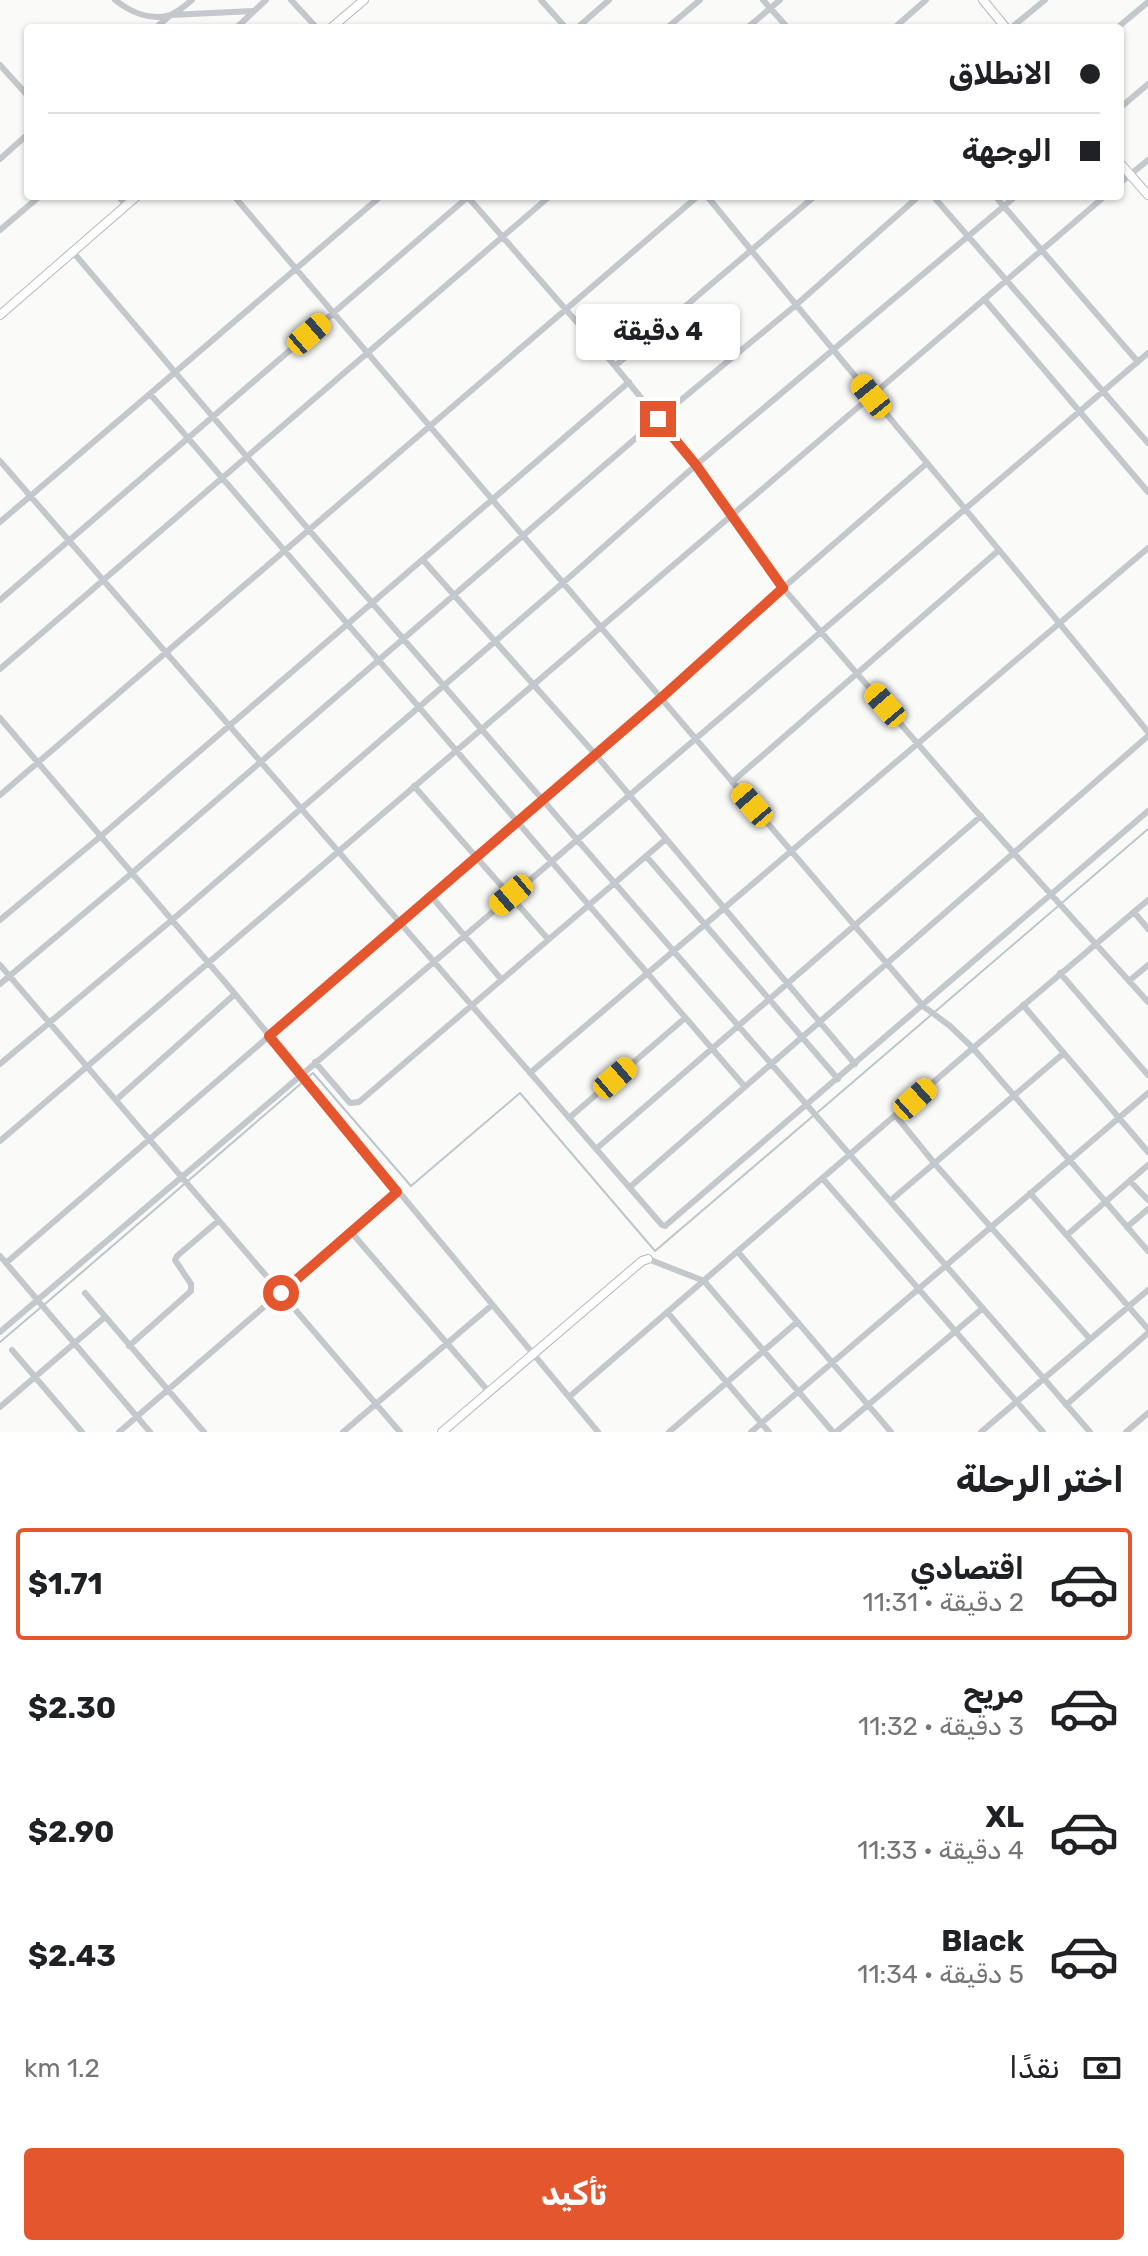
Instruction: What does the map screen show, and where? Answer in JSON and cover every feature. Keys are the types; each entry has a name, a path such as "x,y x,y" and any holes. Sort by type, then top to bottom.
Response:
{"street":[{"path":"115,0 137,14 155,16 253,11"},
{"path":"160,24 192,0"},
{"path":"240,24 266,0"},
{"path":"291,0 313,24"},
{"path":"336,24 364,0"},
{"path":"541,0 562,24"},
{"path":"582,24 609,0"},
{"path":"672,24 700,0"},
{"path":"763,0 784,24"},
{"path":"752,24 780,0"},
{"path":"899,24 926,0"},
{"path":"983,0 1005,24"},
{"path":"1014,24 1045,0"},
{"path":"1122,24 1148,2"},
{"path":"0,65 24,92"},
{"path":"1124,105 1148,84"},
{"path":"0,159 24,138"},
{"path":"1124,180 1148,160"},
{"path":"1124,168 1148,195"},
{"path":"0,230 35,200"},
{"path":"122,200 126,205"},
{"path":"0,315 132,200"},
{"path":"237,200 923,1006 973,1048 1148,1251"},
{"path":"0,522 376,200"},
{"path":"0,600 463,200"},
{"path":"471,200 629,382 696,465 783,588 1148,1002"},
{"path":"0,669 545,200"},
{"path":"0,795 693,200"},
{"path":"630,1187 1148,734 710,200"},
{"path":"615,366 810,200"},
{"path":"0,984 658,419 796,305 914,200"},
{"path":"936,200 1148,443"},
{"path":"999,200 1138,362"},
{"path":"0,1064 172,920 696,465 1011,200"},
{"path":"0,1141 1100,200"},
{"path":"73,252 309,530 675,950 805,1106 1090,1432"},
{"path":"984,299 1148,492"},
{"path":"0,1332 1148,353"},
{"path":"0,920 629,382"},
{"path":"151,395 745,1087"},
{"path":"0,461 662,1225 670,1224 1148,811"},
{"path":"6,1263 661,698 926,464"},
{"path":"530,1073 1148,548"},
{"path":"732,782 999,550"},
{"path":"423,560 595,754 855,1064"},
{"path":"0,718 235,994 598,1432"},
{"path":"414,786 548,939"},
{"path":"596,1149 981,816"},
{"path":"315,1062 350,1103 355,1104 666,839"},
{"path":"646,856 838,1079"},
{"path":"431,896 501,979"},
{"path":"569,1397 1148,900"},
{"path":"1134,912 1148,929"},
{"path":"0,965 400,1432"},
{"path":"1129,981 1148,965"},
{"path":"1060,973 1148,1075"},
{"path":"116,1100 235,994"},
{"path":"1023,1005 1148,1152"},
{"path":"569,1118 685,1018"},
{"path":"890,1201 1064,1053"},
{"path":"751,1432 1148,1093"},
{"path":"896,1116 1090,1339"},
{"path":"1067,1235 1148,1165"},
{"path":"823,1179 1043,1432"},
{"path":"1130,1181 1148,1200"},
{"path":"119,1432 397,1192"},
{"path":"1030,1193 1148,1331 1066,1405"},
{"path":"1127,1227 1148,1209"},
{"path":"129,1346 191,1291 191,1284 175,1260 218,1221"},
{"path":"351,1232 489,1392"},
{"path":"738,1252 891,1432"},
{"path":"0,1256 150,1432"},
{"path":"442,1432 648,1259 704,1281 834,1432 983,1308"},
{"path":"981,1432 1148,1290"},
{"path":"85,1293 204,1432"},
{"path":"343,1432 492,1305"},
{"path":"667,1312 769,1432"},
{"path":"0,1407 105,1317"},
{"path":"669,1432 796,1323"},
{"path":"12,1350 82,1432"},
{"path":"1126,1432 1148,1413"}],"waterway":[{"path":"818,1112 1148,829"},
{"path":"308,1077 313,1073 411,1186 520,1093 655,1251 813,1116"},
{"path":"45,1304 304,1081"},
{"path":"0,1342 40,1308"}],"route":[{"path":"281,1293 397,1192 269,1036 661,698 783,588 696,465 658,419"}]}
